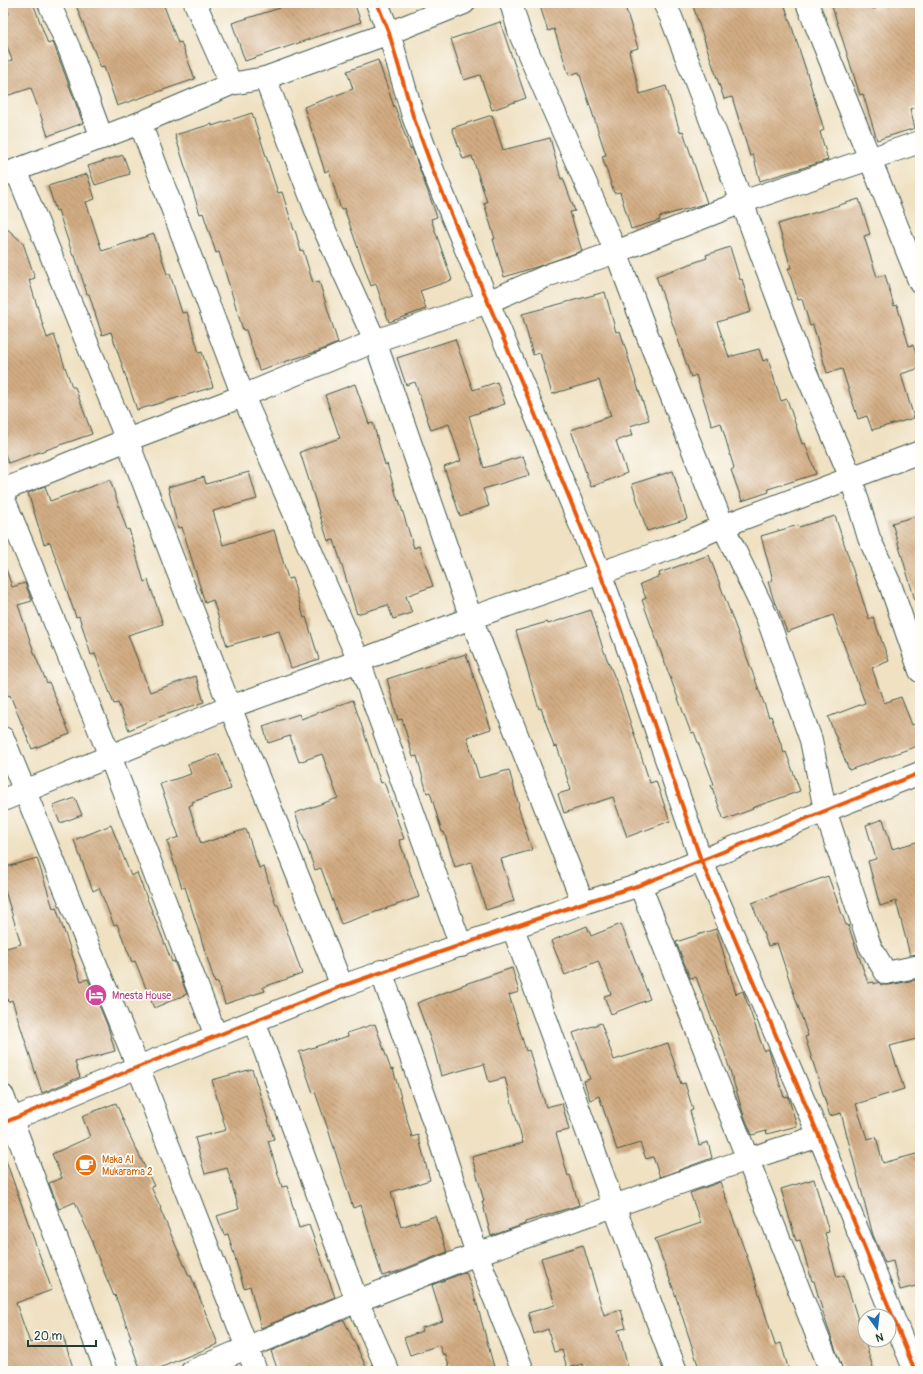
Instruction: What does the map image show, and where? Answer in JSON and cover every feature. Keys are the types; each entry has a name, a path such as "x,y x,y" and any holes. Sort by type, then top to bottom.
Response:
{"street":[{"path":"49,3 69,48 102,138"},
{"path":"195,3 232,84"},
{"path":"377,3 389,33 413,116 434,173 600,573 626,643 701,860 819,1136 915,1371"},
{"path":"342,986 230,707 127,440 10,173 140,123 232,84 265,78 389,33 464,3"},
{"path":"510,3 520,34 616,252 723,526 767,616 811,740 825,810 870,946 886,973 920,966"},
{"path":"664,3 671,17 742,202 800,361 851,478 869,538 890,584 920,671"},
{"path":"807,3 920,283"},
{"path":"265,78 317,213 375,340 471,618 583,903"},
{"path":"140,123 243,396 359,662 460,946"},
{"path":"3,490 127,440 243,396 375,340 488,302 549,275 616,252 742,202 920,142"},
{"path":"3,800 230,707 359,662 471,618 675,547 723,526 920,452"},
{"path":"3,497 110,756 216,1036"},
{"path":"3,738 138,1067 256,1371"},
{"path":"7,1122 138,1067 381,971 640,885 920,773"},
{"path":"640,885 830,1371"},
{"path":"513,928 614,1206 676,1371"},
{"path":"381,971 436,1129 477,1254 523,1371"},
{"path":"254,1021 357,1301 388,1371"},
{"path":"3,1096 7,1122 106,1371"},
{"path":"192,1371 357,1301 477,1254 748,1159 819,1136"}],"building":[{"path":"5,3 33,3 48,44 53,42 83,123 48,136 31,88 3,97 3,63 12,60 3,36 3,16 9,14"},
{"path":"75,3 163,3 178,43 181,42 195,79 117,106 104,67 101,68"},
{"path":"278,3 354,3 361,22 245,61 232,23 280,8"},
{"path":"539,3 624,3 638,48 629,51 640,94 666,86 680,132 683,131 707,203 659,217 660,220 631,229 620,192 614,193 602,156 606,155 579,72 569,75 554,29 548,31"},
{"path":"692,3 784,3 824,130 820,132 828,160 760,181 753,155 750,156 732,97 724,99"},
{"path":"831,3 871,3 873,9 892,3 917,3 920,12 920,106 910,109 915,128 877,140 863,94 860,95"},
{"path":"500,22 526,98 492,110 480,75 464,80 451,39"},
{"path":"378,60 394,107 410,149 412,148 437,217 431,219 452,280 420,291 426,309 389,322 376,284 371,286 344,208 341,210 329,170 325,172 304,107 353,89 347,71"},
{"path":"252,113 278,193 282,192 313,283 319,281 338,343 319,351 259,370 246,330 243,330 219,252 216,253 203,213 200,214 175,135 212,124 212,126"},
{"path":"492,115 503,150 550,138 561,179 563,178 575,211 570,212 582,251 504,277 493,239 495,239 484,203 487,202 472,156 463,159 452,128"},
{"path":"123,155 130,174 95,185 88,166"},
{"path":"87,174 95,199 86,202 102,251 154,234 167,274 170,274 182,313 187,312 199,353 202,352 213,387 137,410 111,332 102,335 89,294 87,294 75,256 73,256 58,210 56,211 48,186"},
{"path":"859,199 870,234 864,236 877,277 885,275 894,306 897,305 909,346 913,345 920,368 901,374 914,418 872,430 867,416 858,419 842,369 827,373 813,325 810,326 802,299 798,300 788,268 791,268 778,224"},
{"path":"3,225 23,243 35,278 29,280 47,338 54,335 72,387 75,387 92,434 8,463 3,448"},
{"path":"730,247 740,280 742,279 751,312 717,322 729,357 759,349 763,361 768,359 781,401 787,399 802,444 805,443 816,474 768,489 769,492 742,501 731,470 734,468 721,423 712,426 696,375 691,377 656,276 707,258 706,255"},
{"path":"605,292 616,332 620,331 649,420 630,426 633,435 616,441 627,473 591,487 571,430 611,416 599,380 552,394 540,353 533,355 522,314"},
{"path":"455,339 473,390 497,382 505,404 469,416 484,468 523,456 529,475 483,489 489,506 460,516 444,467 461,461 449,424 431,430 415,382 406,385 397,358"},
{"path":"355,384 369,424 373,423 385,465 387,464 414,548 419,546 433,586 406,596 412,613 393,619 388,605 357,614 334,540 328,541 300,452 340,438 325,395"},
{"path":"673,471 687,519 647,531 632,484"},
{"path":"249,472 257,499 213,511 223,545 274,530 288,579 292,578 304,618 306,617 319,659 291,668 279,631 227,646 213,600 205,603 182,527 178,528 168,487 204,477 206,484"},
{"path":"110,480 127,530 129,529 144,582 148,580 163,624 128,635 150,692 196,676 204,702 156,718 129,730 118,703 114,704 95,654 91,655 79,616 76,617 50,542 44,544 28,493 45,486 50,501"},
{"path":"920,515 920,600 915,600 892,523"},
{"path":"835,516 869,619 873,617 889,661 872,668 884,703 901,697 912,725 920,722 920,745 849,770 828,717 865,703 833,615 787,632 776,603 775,604 768,582 773,580 761,536 798,525 799,527"},
{"path":"709,555 769,717 771,716 784,753 786,752 800,791 752,808 753,809 724,820 711,785 714,784 694,732 691,733 642,600 646,598 640,584 660,576 659,573"},
{"path":"6,569 12,587 25,583 32,601 18,605 36,658 47,683 49,682 70,734 32,749 10,695 8,696 3,683 3,570"},
{"path":"591,610 603,649 619,688 650,783 656,781 670,821 627,837 613,797 564,813 558,794 571,790 557,746 554,747 541,708 539,709 516,631 547,622 548,624"},
{"path":"466,654 491,729 467,737 479,778 509,770 518,806 532,850 501,859 514,901 486,910 471,862 455,867 444,832 442,832 430,792 427,793 417,756 413,757 402,719 398,720 387,679"},
{"path":"353,700 381,783 384,782 404,839 399,840 419,897 341,924 321,868 315,870 295,813 338,798 322,754 299,762 290,736 268,743 263,726 299,714 301,719"},
{"path":"219,754 231,789 192,802 193,804 189,806 201,844 246,829 259,868 264,867 276,905 278,905 302,974 263,987 265,991 225,1004 218,982 215,983 185,887 182,888 167,841 179,837 160,784 191,774 188,764"},
{"path":"75,798 82,815 60,823 53,806"},
{"path":"883,819 892,849 920,841 920,954 910,955 896,901 880,906 868,861 876,859 866,825"},
{"path":"111,825 131,876 137,873 172,962 174,961 187,994 154,1008 135,961 132,962 117,924 114,925 99,888 93,891 74,840"},
{"path":"37,858 53,908 56,907 81,981 88,979 108,1027 115,1051 75,1062 80,1077 42,1093 12,1000 8,1002 3,985 3,949 21,944 3,884 3,868"},
{"path":"828,876 846,925 848,925 868,983 874,982 874,984 879,982 881,985 889,985 920,979 920,1038 890,1046 904,1089 856,1104 867,1139 876,1137 883,1163 920,1153 920,1285 900,1290 893,1261 885,1263 873,1235 841,1113 830,1116 805,1037 808,1036 777,943 768,946 752,903"},
{"path":"621,924 650,999 611,1014 604,996 611,994 598,961 565,975 551,941 587,926 591,936"},
{"path":"716,929 736,994 743,991 764,1051 768,1049 784,1097 788,1096 797,1126 767,1134 766,1131 752,1135 744,1116 725,1054 696,977 690,978 676,942"},
{"path":"512,968 519,992 509,995 526,1051 529,1050 546,1107 562,1103 569,1130 556,1133 568,1176 570,1175 579,1205 525,1222 525,1224 491,1236 482,1201 484,1201 472,1157 523,1143 505,1078 489,1082 484,1064 441,1076 434,1049 417,1003 462,985"},
{"path":"601,1023 614,1060 668,1043 681,1084 685,1083 693,1110 690,1111 699,1145 708,1142 712,1158 660,1177 653,1157 646,1159 640,1143 617,1150 599,1096 590,1100 584,1081 590,1079 573,1033"},
{"path":"375,1024 391,1070 393,1069 412,1137 418,1135 430,1180 391,1192 401,1227 435,1216 447,1252 382,1276 361,1205 353,1208 328,1129 315,1092 313,1093 299,1052 348,1036 347,1033"},
{"path":"252,1069 274,1139 268,1141 282,1187 287,1186 299,1228 309,1225 335,1297 261,1328 250,1286 244,1288 228,1234 224,1235 217,1216 239,1209 227,1168 205,1174 195,1138 226,1130 212,1080"},
{"path":"116,1103 154,1186 151,1187 189,1276 191,1276 218,1344 152,1371 141,1371 129,1338 131,1337 115,1295 114,1296 75,1202 59,1209 49,1183 62,1178 52,1154 90,1137 82,1116"},
{"path":"3,1158 5,1158 52,1290 16,1303 30,1343 62,1333 74,1371 3,1371"},
{"path":"814,1179 829,1232 825,1233 837,1277 844,1275 857,1317 857,1348 867,1348 874,1371 843,1371 824,1316 814,1281 812,1281 800,1240 796,1241 781,1189"},
{"path":"720,1182 751,1268 775,1345 781,1343 789,1371 700,1371 673,1288 655,1239 701,1223 690,1193"},
{"path":"583,1245 604,1315 621,1310 626,1328 618,1330 629,1371 585,1371 583,1364 567,1368 562,1350 554,1352 548,1329 534,1334 528,1313 555,1305 541,1258"},
{"path":"466,1272 477,1304 495,1371 451,1371 445,1354 443,1355 439,1345 410,1355 404,1338 422,1331 421,1328 443,1321 432,1285"},
{"path":"344,1320 368,1371 278,1371 271,1351"}],"cycle path":[{"path":"377,3 389,33 413,116 434,173 600,573 626,643 701,860 819,1136 915,1371"},
{"path":"3,1123 138,1067 342,986 583,903 640,885 920,773"}],"place":[{"name":"Mnesta House","path":"96,995"},
{"name":"Maka Al Mukarama 2","path":"86,1165"}]}
